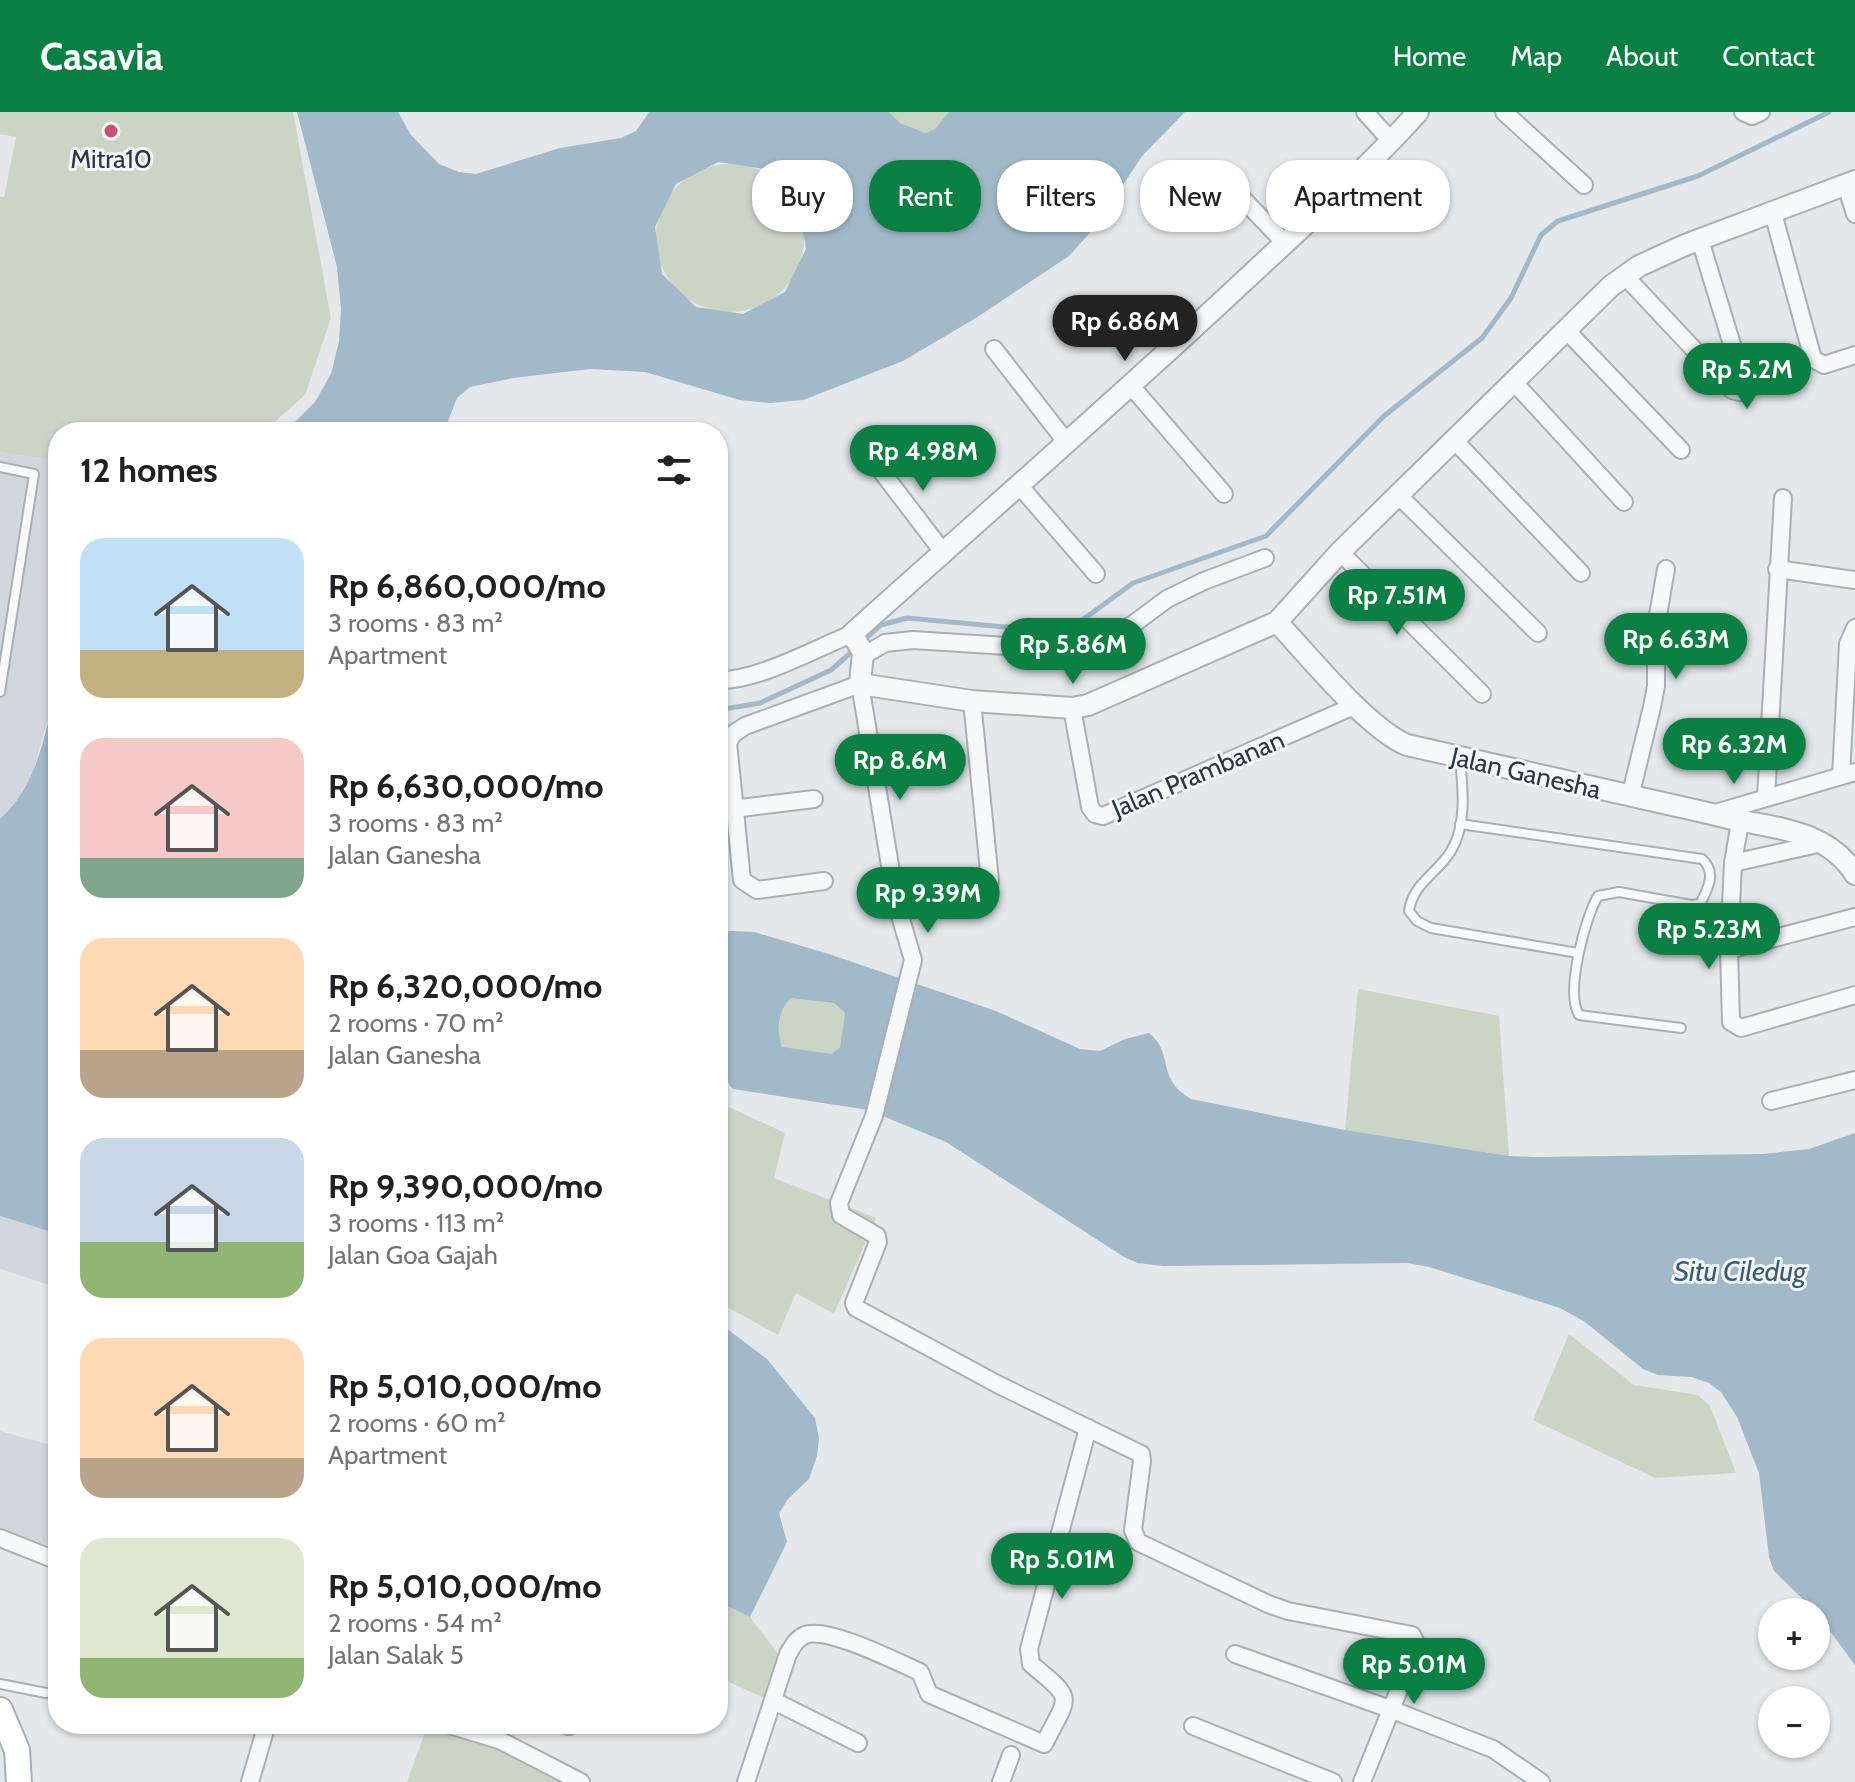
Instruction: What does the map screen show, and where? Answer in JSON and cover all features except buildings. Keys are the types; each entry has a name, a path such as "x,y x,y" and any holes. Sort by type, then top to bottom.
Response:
{"main road":[{"path":"0,1710 17,1750 19,1782"}],"street":[{"path":"1365,112 1391,141"},
{"path":"1362,1782 1417,1645 1412,1635 1288,1611 1138,1542 1133,1530 1141,1454 972,1371 856,1308 854,1303 878,1242 877,1236 841,1215 839,1203 874,1116 912,970 911,947 896,902 860,684 859,645 943,552 1132,387 1418,112"},
{"path":"1504,112 1584,185"},
{"path":"1743,112 1752,116 1761,112"},
{"path":"824,881 757,890 742,880 728,743 733,734 745,726 860,684 972,701 1072,708 1088,705 1277,622 1340,552 1565,329 1639,266 1851,183 1855,214"},
{"path":"1250,206 1285,243"},
{"path":"1773,213 1813,359 1824,365 1855,355"},
{"path":"1625,276 1732,390 1740,392 1742,377 1700,240"},
{"path":"1565,329 1681,450"},
{"path":"994,349 1067,443"},
{"path":"1513,381 1624,502"},
{"path":"1132,387 1224,494"},
{"path":"1454,440 1581,573"},
{"path":"872,459 943,552"},
{"path":"1018,484 1096,574"},
{"path":"1398,495 1538,633"},
{"path":"1766,797 1783,498"},
{"path":"1340,552 1482,694"},
{"path":"728,680 859,645 913,640 1055,649 1090,645 1132,625 1167,599 1265,558"},
{"path":"1630,797 1656,686 1656,627 1666,569"},
{"path":"1777,569 1855,580"},
{"name":"Jalan Ganesha","path":"1277,622 1356,705 1394,739 1407,745 1740,822 1800,832 1834,850 1855,874"},
{"path":"1712,814 1848,774 1848,644 1855,628"},
{"path":"972,701 990,881"},
{"name":"Jalan Prambanan","path":"1072,708 1090,807 1095,814 1103,816 1356,705"},
{"path":"733,809 814,799"},
{"path":"1740,822 1733,863 1729,950 1731,1022 1741,1028 1855,995"},
{"path":"1733,863 1822,843"},
{"path":"1729,950 1855,917"},
{"path":"1771,1101 1855,1080"},
{"path":"746,1782 794,1642 803,1635 814,1633 845,1639 920,1672 929,1694 1044,1744 1065,1703 1065,1695 1031,1664 1029,1649 1088,1428"},
{"path":"0,1538 48,1557"},
{"path":"1235,1654 1493,1749 1534,1780"},
{"path":"774,1701 858,1743"},
{"path":"1193,1726 1333,1782"},
{"path":"250,1782 264,1734"},
{"path":"479,1734 499,1740 581,1782"},
{"path":"1001,1782 1011,1755"}],"lane":[{"path":"0,467 34,474 0,692"},
{"path":"1460,757 1463,790 1460,824 1453,847 1413,893 1409,911 1417,921 1431,928 1578,953"},
{"path":"1460,824 1702,859 1708,864 1711,875 1700,904 1619,892 1598,896 1590,909 1578,953 1574,1006 1579,1015 1681,1028"},
{"path":"0,1684 48,1693"}],"shaded area":[{"path":"0,452 48,459 48,719 31,778 17,804 0,819"},
{"path":"0,1216 48,1231 48,1285 0,1269"},
{"path":"0,1431 48,1444 48,1546 0,1529"}],"green space":[{"path":"0,112 293,112 331,318 305,395 274,422 48,422 48,459 0,452 0,197 4,197 16,137 0,134"},
{"path":"889,112 949,112 935,129 926,133 899,123"},
{"path":"715,165 752,167 752,232 804,232 803,253 792,279 771,300 745,311 715,311 689,300 668,279 657,253 657,223 668,197 689,176"},
{"path":"1358,989 1499,1016 1509,1156 1345,1130"},
{"path":"791,998 834,1003 845,1013 840,1047 832,1055 782,1048 779,1021 783,1008"},
{"path":"728,1107 785,1133 774,1178 876,1218 834,1314 796,1293 778,1335 728,1308"},
{"path":"1569,1334 1634,1385 1698,1395 1710,1406 1736,1473 1655,1478 1533,1420"},
{"path":"728,1606 750,1617 781,1658 764,1698 728,1682"},
{"path":"424,1734 470,1734 503,1742 560,1778 559,1782 407,1782"}],"water":[{"path":"297,112 398,112 411,135 439,164 459,172 476,174 560,148 621,138 636,131 649,112 889,112 900,123 926,133 935,129 949,112 1185,112 1142,156 1124,183 1124,160 997,160 997,232 1091,232 1069,256 976,318 903,361 803,400 770,403 740,400 645,372 590,369 513,378 470,387 457,398 448,422 294,422 315,402 331,374 339,341 341,309 337,267","holes":["752,160 853,160 853,232 803,232 806,249 785,292 743,314 696,307 662,274 655,227 676,184 718,162 752,167"]},
{"path":"48,723 48,1231 0,1216 0,819 23,791"},
{"name":"Situ Ciledug","path":"728,931 754,932 829,954 996,1011 1080,1049 1100,1051 1125,1039 1149,1033 1161,1049 1173,1083 1191,1099 1345,1130 1509,1156 1536,1157 1763,1154 1809,1149 1855,1133 1855,1665 1830,1631 1830,1598 1802,1598 1774,1571 1769,1557 1759,1473 1737,1417 1721,1392 1709,1383 1691,1377 1658,1375 1643,1369 1585,1322 1560,1308 1429,1267 1408,1263 1163,1266 1138,1263 946,1142 868,1110 733,1089 728,1081","holes":["791,998 834,1003 845,1013 840,1047 832,1054 782,1047 779,1021 783,1008"]},
{"path":"728,1330 767,1359 815,1418 819,1438 809,1479 788,1499 779,1513 787,1542 750,1617 729,1607"}],"waterway":[{"path":"863,641 881,625 907,618 1005,627 1081,621 1133,583 1266,536 1384,416 1482,338 1511,298 1541,235 1558,221 1698,176 1829,112"},
{"path":"728,708 760,703 831,670 856,648"}],"place":[{"name":"Mitra10","path":"111,131"}]}
